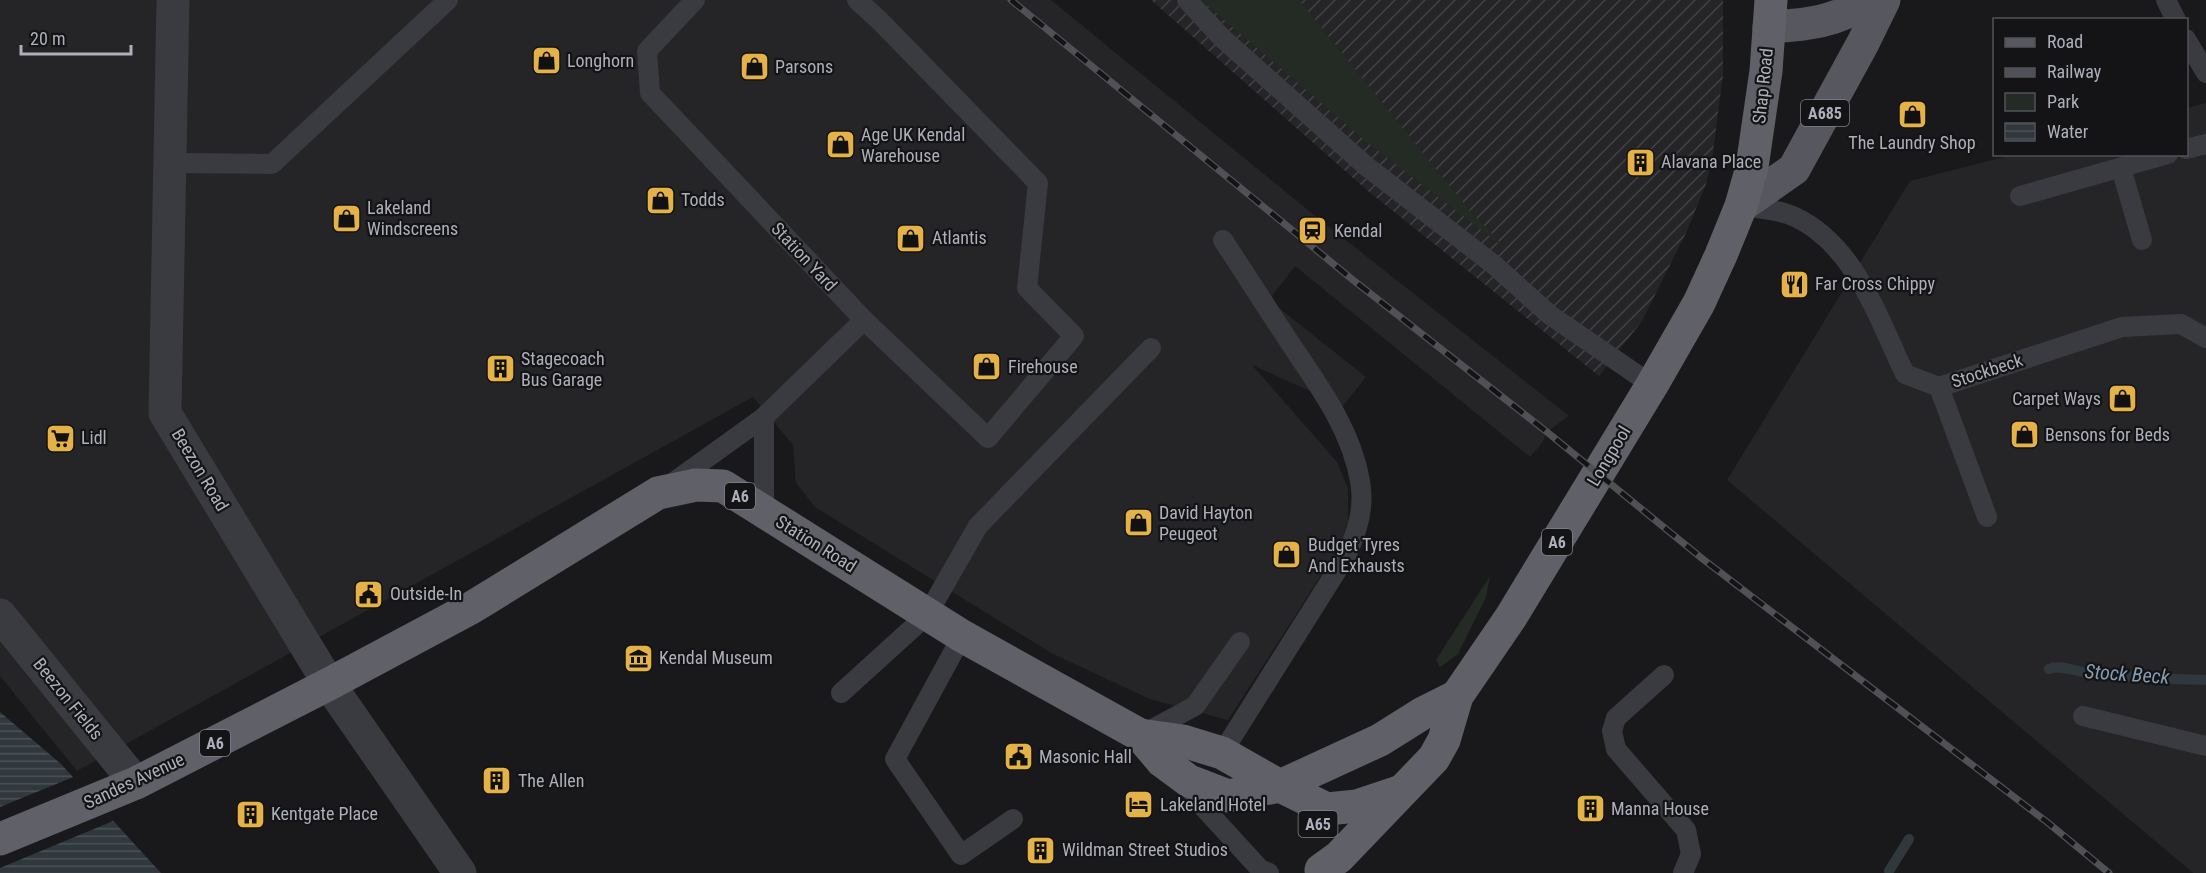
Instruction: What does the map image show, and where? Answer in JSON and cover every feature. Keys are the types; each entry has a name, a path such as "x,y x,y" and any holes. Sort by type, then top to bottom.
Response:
{"highway":[{"name":"Shap Road","path":"1741,206 1752,167 1760,123 1770,14"},
{"name":"Longpool","path":"1280,786 1327,809 1357,806 1403,791 1434,758 1444,740 1457,696 1511,617 1699,303 1741,206"},
{"name":"Station Road","path":"330,684 471,608 658,493 696,484 723,486 962,636 1140,735 1162,761 1189,781 1228,796 1280,786"},
{"name":"Sandes Avenue","path":"0,839 136,783 330,684"},
{"name":"Longpool","path":"1280,786 1380,740 1423,713 1457,696"},
{"name":"Station Road","path":"1140,735 1182,741 1222,753 1280,786"},
{"name":"A65","path":"1280,786 1324,832 1328,851 1320,872"},
{"path":"1320,872 1339,857 1403,791"}],"main road":[{"path":"1770,14 1797,26 1832,20 1869,0"},
{"name":"A685","path":"1741,206 1794,169 1884,0"}],"street":[{"name":"Beezon Road","path":"173,0 165,413 330,684 458,872"},
{"name":"Beezon Fields","path":"0,615 136,783"}],"lane":[{"path":"170,163 272,164 448,0"},
{"name":"Station Yard","path":"695,0 646,51 650,93 864,320 988,438 1074,336 1027,288 1038,183 879,20 856,0"},
{"path":"1186,0 1222,38 1366,166 1493,264 1551,315 1652,385"},
{"path":"2166,0 2175,18"},
{"path":"2188,41 2206,72"},
{"path":"2188,149 2206,144"},
{"path":"2020,196 2161,156"},
{"path":"2121,168 2142,240"},
{"name":"Stockbeck","path":"1741,206 1796,217 1828,238 1860,281 1905,374 1939,387 2122,327 2181,324 2206,338"},
{"path":"1222,753 1346,556 1356,534 1361,511 1361,483 1356,464 1334,410 1223,240"},
{"path":"658,493 764,417 864,320"},
{"path":"841,693 927,615 978,526 1151,348"},
{"path":"1939,387 1987,517"},
{"path":"764,417 764,511"},
{"path":"962,636 895,759 961,855 1013,819"},
{"path":"1140,735 1195,706 1240,642"},
{"path":"1664,675 1616,718 1612,731 1616,749 1686,830 1691,854 1683,873"},
{"path":"2083,716 2206,746"},
{"path":"1189,781 1195,798 1260,869 1269,873"}],"shaded area":[{"path":"0,0 1051,0 1314,215 1569,416 1547,432 1542,443 1530,457 1295,266 1269,300 1366,377 1343,406 1252,365 1337,462 1348,488 1348,521 1340,546 1228,720 1150,699 1051,653 815,507 796,483 793,445 753,397 77,771 0,676"},
{"path":"1151,0 1723,0 1723,75 1712,159 1706,184 1686,233 1642,321 1599,376 1368,191"},
{"path":"2206,103 2206,873 2193,873 1727,480 1910,181 2008,156 2188,156 2188,108"}],"green space":[{"path":"1201,0 1299,0 1470,211 1506,249 1368,143"},
{"path":"1490,576 1486,597 1458,654 1440,667 1436,660"}],"water":[{"path":"0,712 61,764 161,873 0,873"}],"pier":[{"path":"76,776 102,804 113,821 0,868 0,807"}],"waterway":[{"name":"Stock Beck","path":"2049,669 2062,667 2115,675 2206,680"},
{"name":"Stock Beck","path":"1889,871 1909,839"}],"railway":[{"path":"1011,0 1353,280 1547,432 1704,560 2047,822 2109,873"}],"place":[{"name":"Longhorn","path":"546,61"},
{"name":"Parsons","path":"754,67"},
{"name":"The Laundry Shop","path":"1912,114"},
{"name":"Age UK Kendal Warehouse","path":"840,145"},
{"name":"Alavana Place","path":"1640,162"},
{"name":"Todds","path":"660,200"},
{"name":"Lakeland Windscreens","path":"346,218"},
{"name":"Kendal","path":"1313,231"},
{"name":"Atlantis","path":"911,238"},
{"name":"Far Cross Chippy","path":"1794,284"},
{"name":"Firehouse","path":"987,367"},
{"name":"Stagecoach Bus Garage","path":"500,369"},
{"name":"Carpet Ways","path":"2122,399"},
{"name":"Bensons for Beds","path":"2024,435"},
{"name":"Lidl","path":"60,438"},
{"name":"David Hayton Peugeot","path":"1138,523"},
{"name":"Budget Tyres And Exhausts","path":"1287,555"},
{"name":"Outside-In","path":"369,594"},
{"name":"Kendal Museum","path":"638,658"},
{"name":"Masonic Hall","path":"1018,757"},
{"name":"The Allen","path":"497,781"},
{"name":"Lakeland Hotel","path":"1139,805"},
{"name":"Manna House","path":"1590,809"},
{"name":"Kentgate Place","path":"250,814"},
{"name":"Wildman Street Studios","path":"1041,850"}]}
